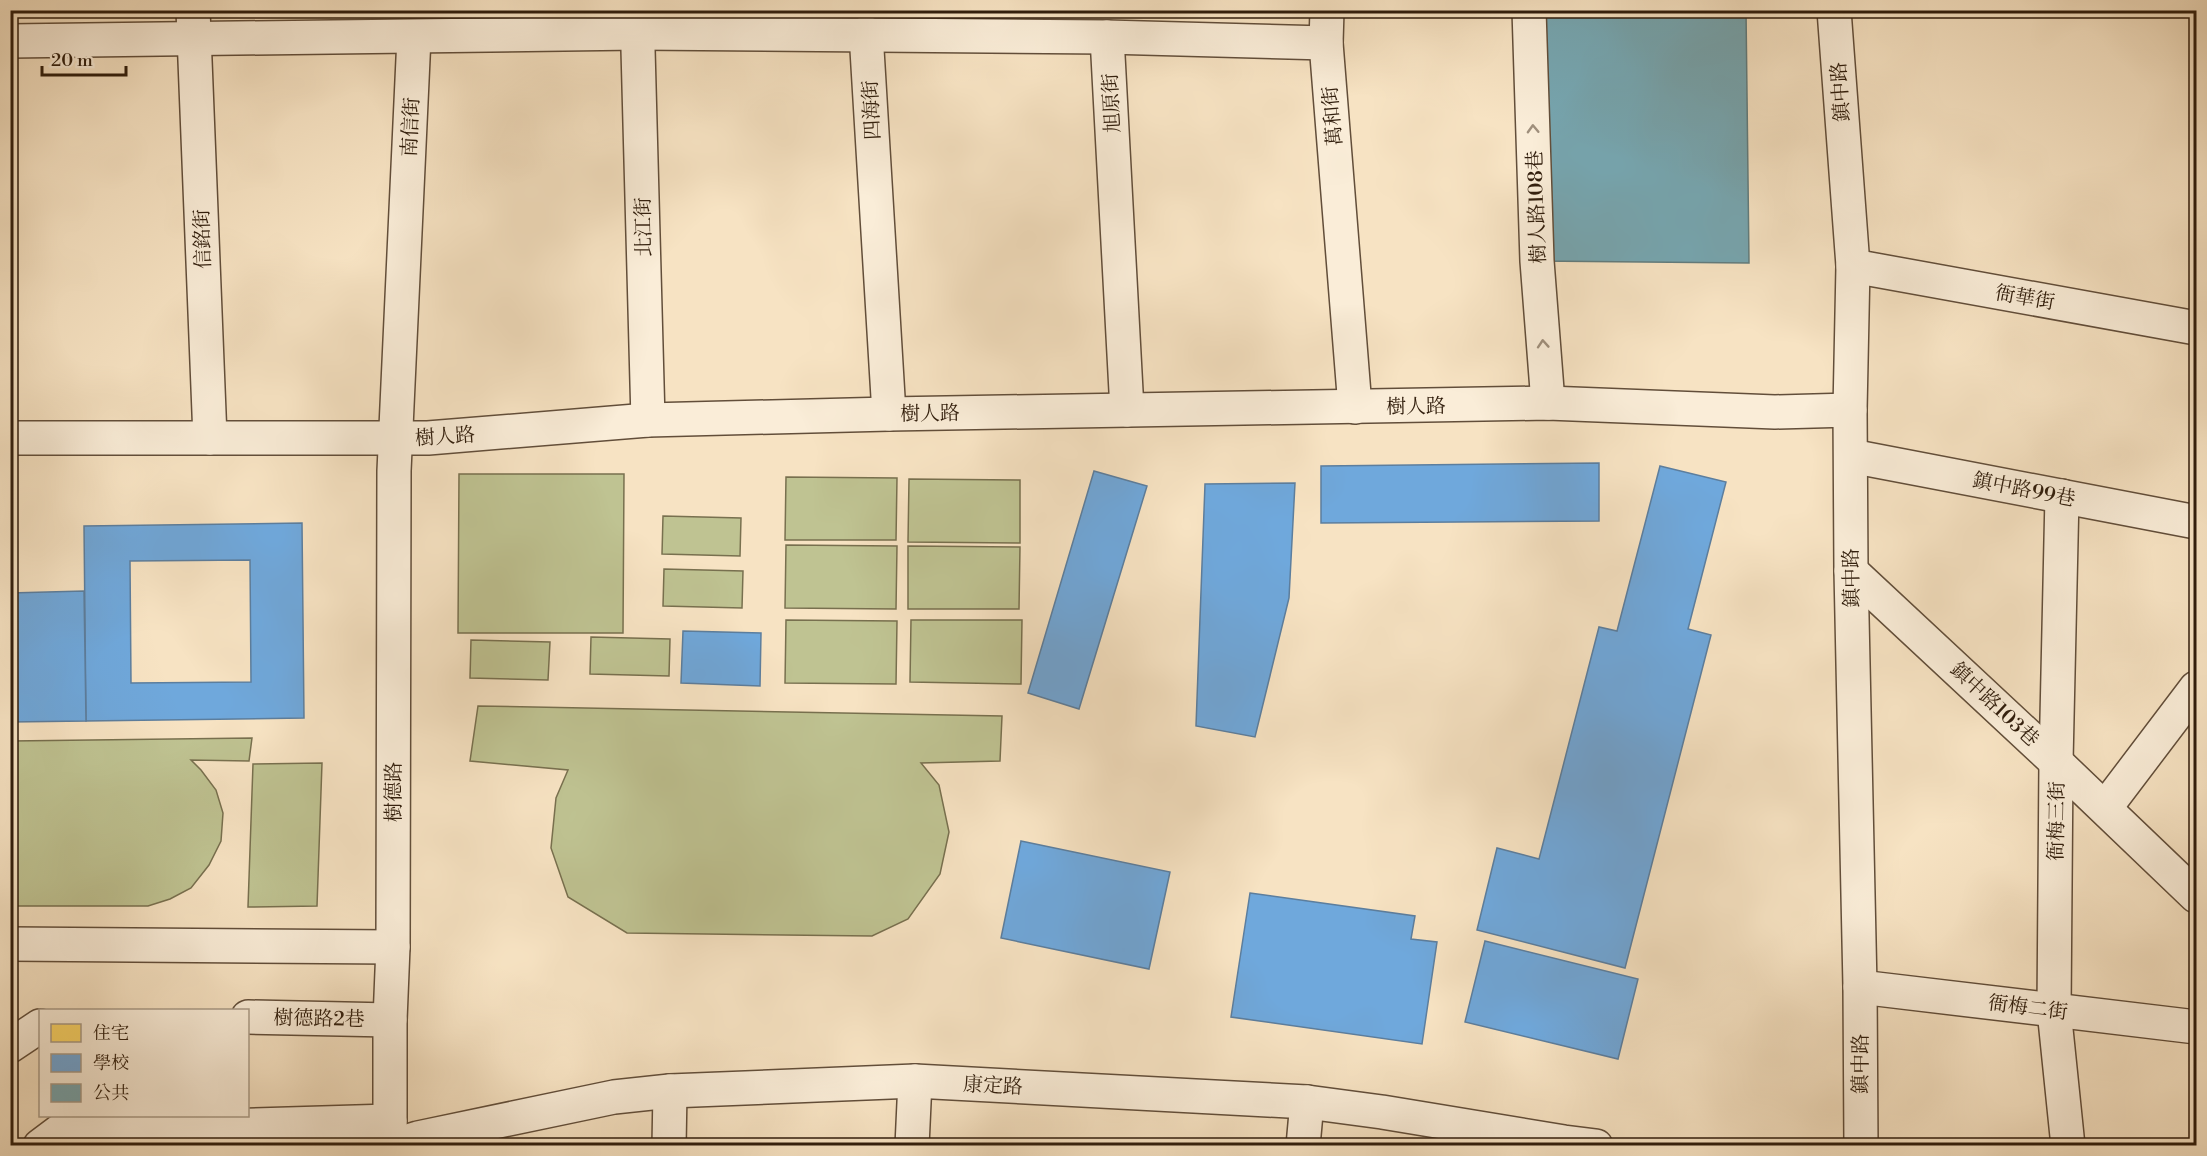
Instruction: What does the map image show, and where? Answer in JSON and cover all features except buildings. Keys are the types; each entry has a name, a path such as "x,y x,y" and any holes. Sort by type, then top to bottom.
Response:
{"street":[{"name":"萬和街","path":"1328,10 1326,43 1355,407"},
{"name":"樹人路108巷","path":"1529,10 1537,261 1548,403"},
{"name":"鎮中路","path":"1834,10 1853,266 1850,410 1851,571 1861,1146"},
{"path":"10,41 194,25 414,36 638,22 866,33 1326,43"},
{"name":"北江街","path":"638,22 648,420"},
{"name":"信銘街","path":"194,25 210,438"},
{"name":"四海街","path":"866,33 889,414"},
{"name":"南信街","path":"395,438 414,36"},
{"name":"旭原街","path":"1107,37 1127,410"},
{"name":"衙華街","path":"1853,266 2196,328"},
{"name":"樹人路","path":"10,438 428,438 648,420 1548,403 1775,412 1850,410"},
{"name":"樹德路","path":"395,438 393,947 390,1020 401,1139"},
{"name":"鎮中路99巷","path":"1851,456 2196,522"},
{"name":"衙梅三街","path":"2062,496 2056,762 2054,1010 2068,1146"},
{"name":"鎮中路103巷","path":"1851,571 2196,896"},
{"path":"2105,808 2196,688"},
{"path":"10,944 393,947"},
{"name":"衙梅二街","path":"1860,987 2196,1027"},
{"name":"樹德路2巷","path":"249,1017 390,1020"},
{"path":"10,1046 39,1027"},
{"path":"912,1146 915,1081"},
{"name":"康定路","path":"58,1134 401,1139 614,1097 670,1091 915,1081 1307,1102 1596,1146"},
{"path":"669,1146 670,1091"},
{"path":"1303,1146 1307,1102"}],"green space":[{"path":"459,474 624,474 623,633 458,633"},
{"path":"786,477 897,478 896,540 785,540"},
{"path":"909,479 1020,480 1020,543 908,542"},
{"path":"663,516 741,518 740,556 662,554"},
{"path":"786,545 897,546 896,609 785,608"},
{"path":"908,546 1020,547 1019,609 908,609"},
{"path":"664,569 743,571 742,608 663,606"},
{"path":"786,620 897,621 896,684 785,683"},
{"path":"911,620 1022,620 1021,684 910,682"},
{"path":"591,637 670,639 669,676 590,674"},
{"path":"471,640 550,642 548,680 470,678"},
{"path":"478,706 1002,716 1000,761 921,763 939,785 949,832 940,874 908,919 872,936 627,933 568,897 551,848 556,798 568,770 470,761"},
{"path":"252,738 249,761 191,760 216,790 223,813 221,841 209,865 191,888 170,899 148,906 11,906 11,741"},
{"path":"322,763 317,906 248,907 253,764"}]}
